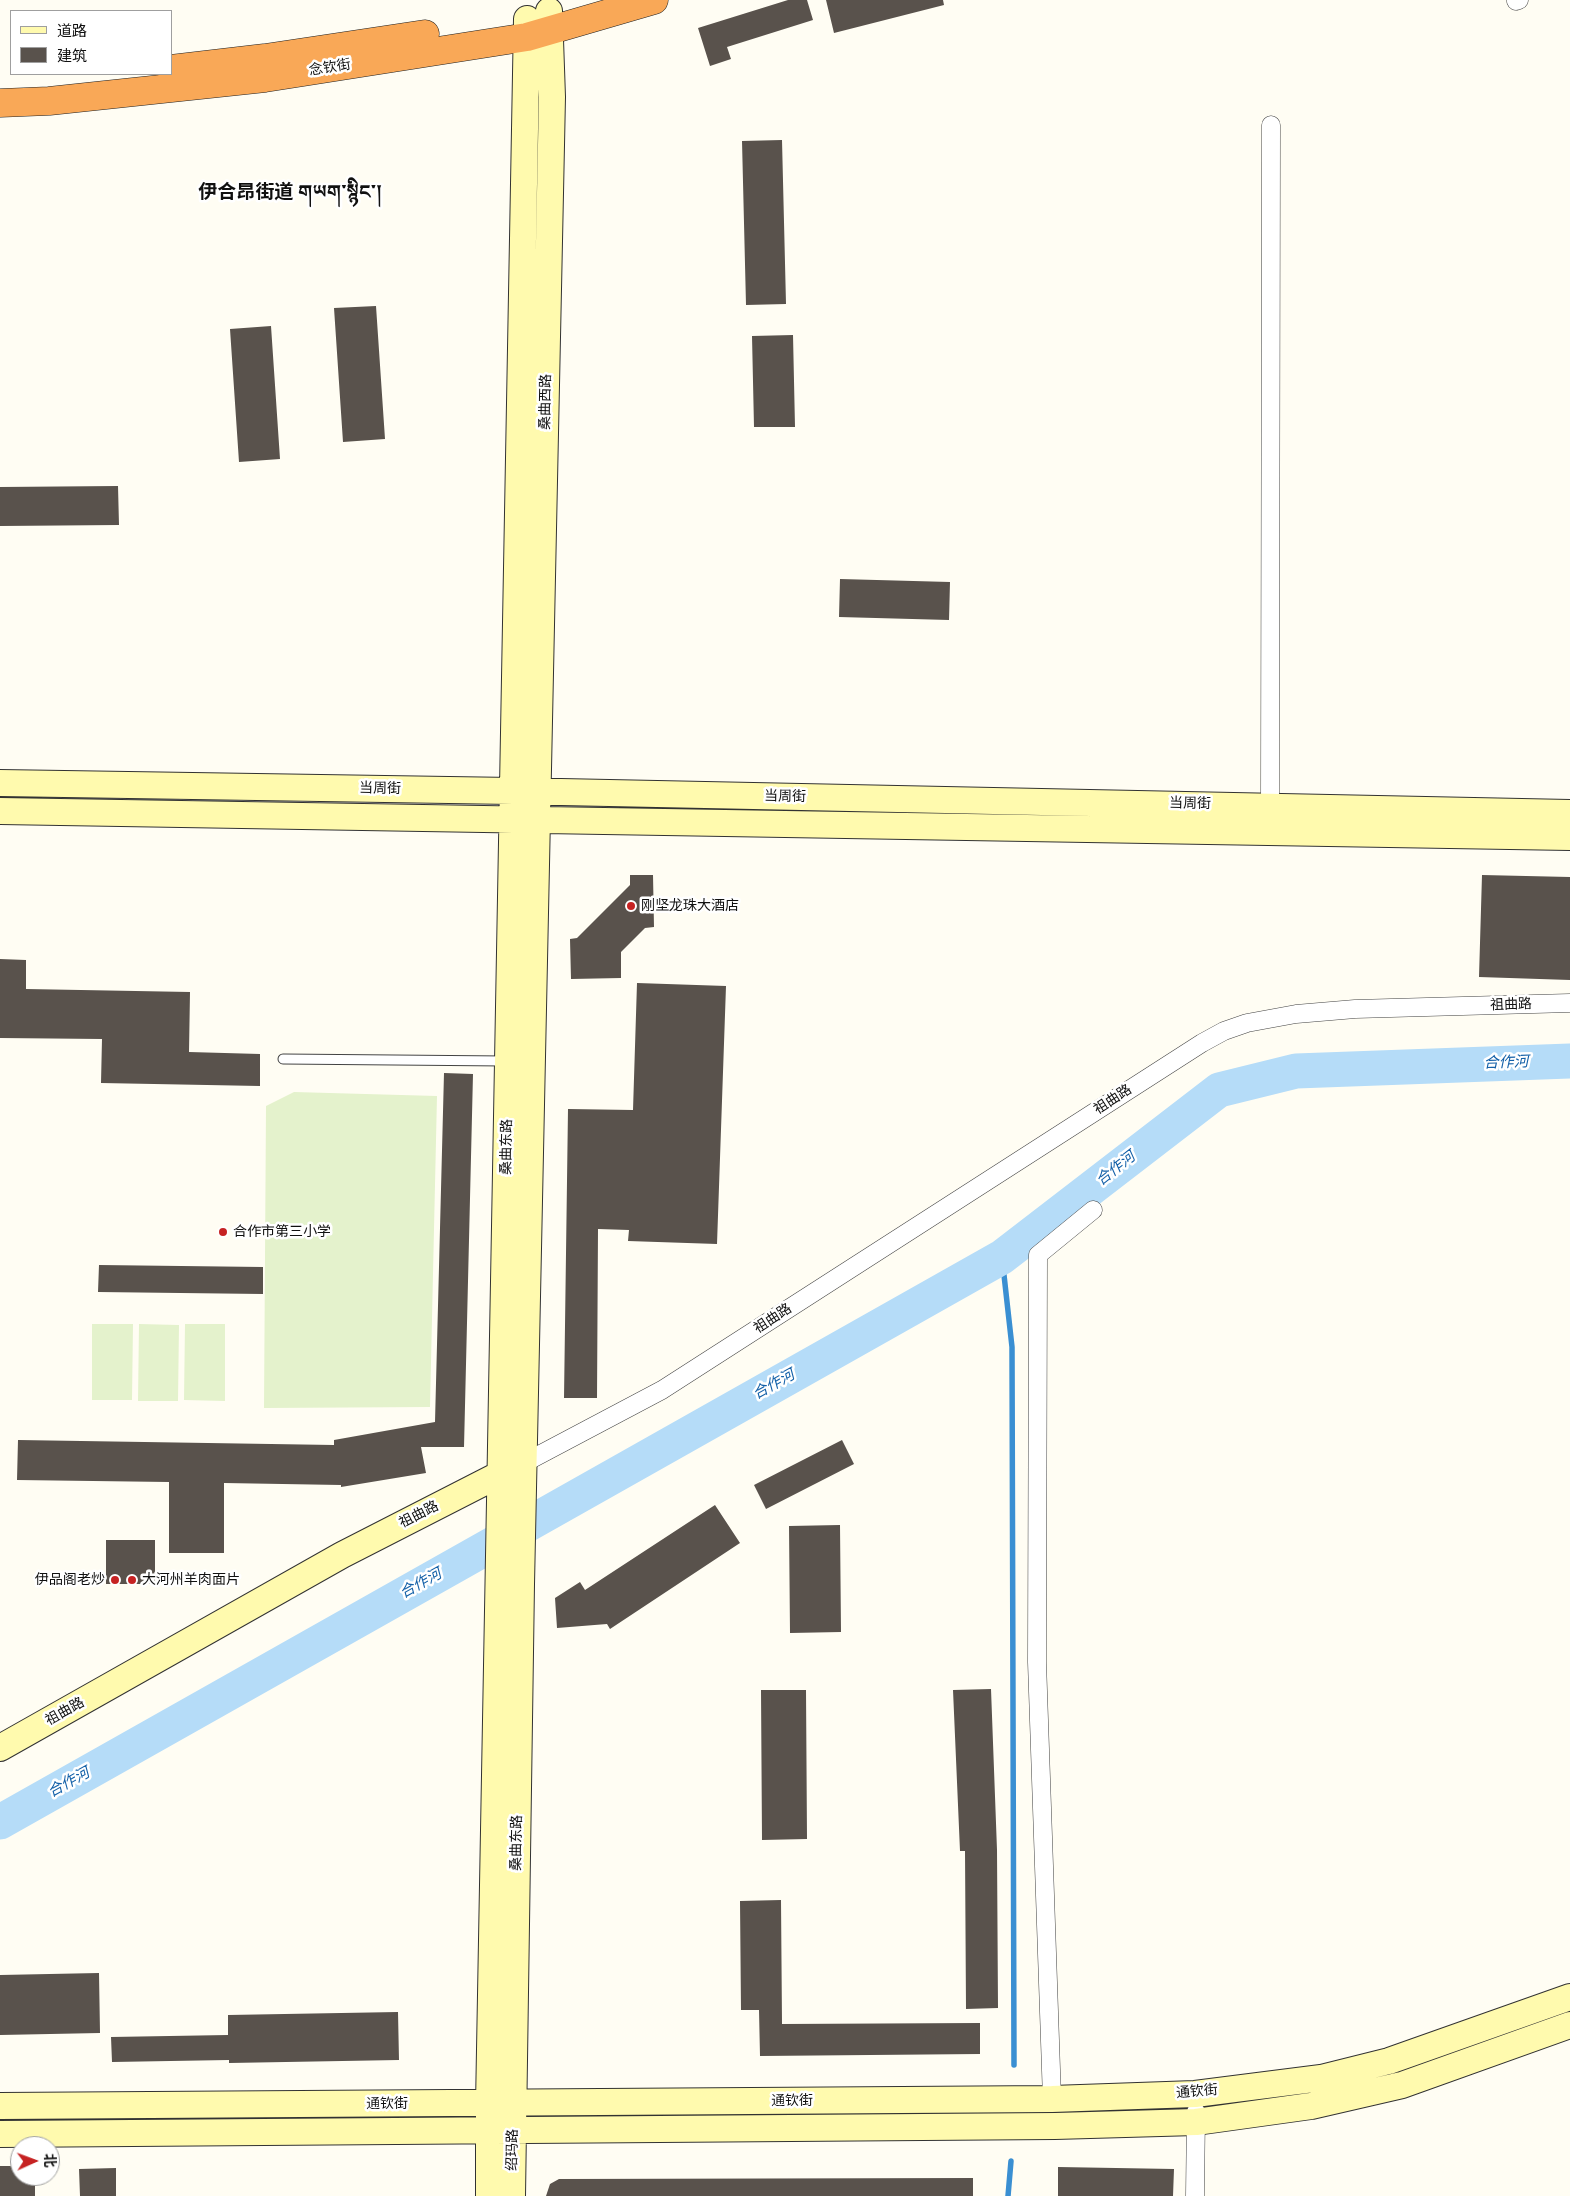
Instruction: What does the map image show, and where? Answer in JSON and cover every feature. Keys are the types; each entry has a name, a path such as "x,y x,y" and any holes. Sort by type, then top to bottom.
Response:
{"highway":[{"name":"念钦街","path":"172,69 538,25 588,0"},
{"name":"念钦街","path":"0,104 265,78 538,25 654,0"},
{"path":"0,86 119,75"}],"main road":[{"name":"桑曲西路","path":"513,791 538,25"},
{"name":"桑曲西路","path":"538,25 552,117 539,792"},
{"name":"当周街","path":"0,783 513,791 1570,813"},
{"name":"桑曲东路","path":"510,1589 501,1502 513,1468 525,819 513,791"},
{"name":"桑曲东路","path":"501,2103 510,1589 523,1489 513,1468 509,1062 525,819 539,792"},
{"name":"当周街","path":"0,810 1570,837"},
{"name":"祖曲路","path":"0,1748 342,1555 513,1468"},
{"name":"通钦街","path":"0,2106 1052,2099 1195,2094 1321,2078 1389,2061 1570,1997"},
{"path":"0,2134 1055,2126 1196,2122 1310,2106 1402,2084 1570,2025"},
{"name":"绍玛路","path":"501,2103 501,2131 512,2196"},
{"name":"绍玛路","path":"489,2196 501,2131"}],"street":[{"path":"1270,806 1271,125"},
{"name":"祖曲路","path":"513,1468 662,1390 1177,1059 1224,1032 1247,1023 1296,1014 1355,1009 1570,1003"},
{"path":"1052,2099 1037,1662 1038,1254 1093,1210"},
{"path":"1195,2094 1196,2196"}],"lane":[{"path":"283,1058 509,1062"}],"green space":[{"path":"294,1092 437,1096 430,1407 264,1408 266,1106"},
{"path":"92,1324 133,1324 132,1400 92,1400"},
{"path":"139,1324 179,1325 178,1401 138,1401"},
{"path":"185,1324 225,1324 225,1401 184,1400"}],"building":[{"path":"788,0 807,0 813,20 727,47 731,59 710,66 698,28"},
{"path":"826,0 943,0 944,5 834,33"},
{"path":"782,140 786,304 746,305 742,141"},
{"path":"376,306 385,439 343,442 334,308"},
{"path":"271,326 280,459 239,462 230,329"},
{"path":"793,335 795,427 754,427 752,336"},
{"path":"118,486 119,525 0,526 0,487"},
{"path":"840,579 950,582 949,620 839,617"},
{"name":"刚坚龙珠大酒店","path":"630,875 653,875 654,927 645,928 621,952 621,978 571,979 570,939 577,938 630,885"},
{"path":"1482,875 1570,877 1570,980 1479,977"},
{"path":"0,959 26,960 26,989 190,992 189,1052 260,1054 260,1086 101,1083 102,1039 0,1038"},
{"path":"637,983 726,986 717,1244 628,1241 629,1230 598,1229 597,1398 564,1398 568,1109 633,1110"},
{"path":"444,1073 473,1074 464,1447 421,1447 426,1473 341,1487 341,1485 224,1483 224,1553 169,1553 169,1482 17,1480 18,1440 334,1445 334,1440 435,1422"},
{"path":"99,1265 263,1267 263,1294 98,1292"},
{"path":"842,1440 854,1464 766,1509 754,1485"},
{"path":"715,1505 740,1543 610,1629 607,1624 557,1628 555,1598 580,1582 585,1590"},
{"path":"840,1525 841,1632 790,1633 789,1526"},
{"path":"106,1540 155,1540 155,1584 106,1584"},
{"path":"991,1689 997,1850 998,2008 966,2009 965,1851 960,1851 953,1690"},
{"path":"761,1690 806,1690 807,1839 762,1840"},
{"path":"781,1900 782,2024 980,2023 980,2054 760,2056 759,2010 741,2010 740,1901"},
{"path":"99,1973 100,2033 0,2035 0,1975"},
{"path":"398,2012 399,2060 229,2063 229,2060 112,2062 111,2037 228,2035 228,2015"},
{"path":"0,2166 10,2166 10,2186 35,2186 35,2196 0,2196"},
{"path":"1058,2167 1174,2169 1173,2196 1058,2196"},
{"path":"116,2168 116,2196 80,2196 79,2169"},
{"path":"973,2178 973,2196 546,2196 550,2184 559,2179"}],"waterway":[{"name":"合作河","path":"0,1822 1002,1257 1219,1090 1296,1071 1570,1061"},
{"path":"1002,1257 1012,1347 1014,2065"},
{"path":"1008,2196 1011,2161"}],"place":[{"name":"刚坚龙珠大酒店","path":"631,906"},
{"name":"合作市第三小学","path":"223,1232"},
{"name":"伊品阁老炒","path":"115,1580"},
{"name":"大河州羊肉面片","path":"132,1580"}],"district":[{"name":"伊合昂街道 གཡག་སྙིང༌།","path":"290,193"}]}
